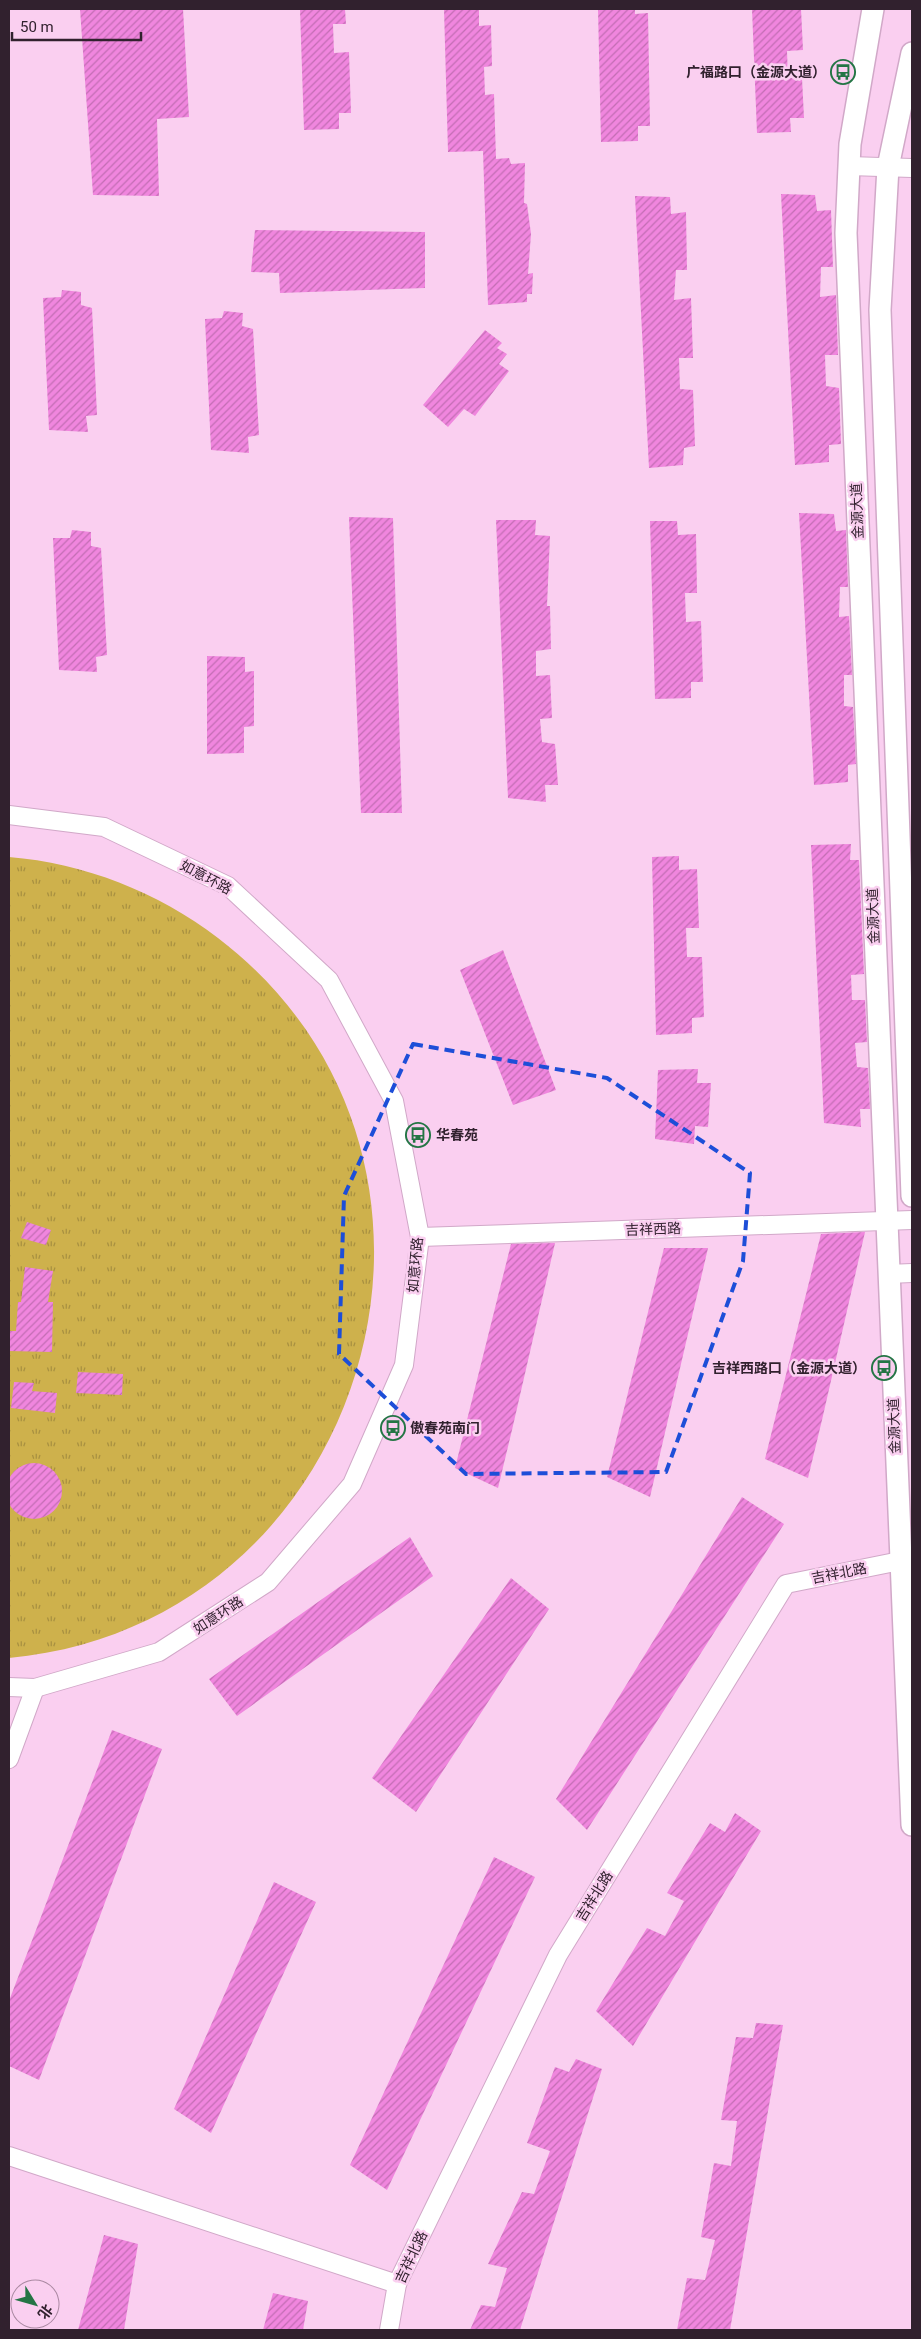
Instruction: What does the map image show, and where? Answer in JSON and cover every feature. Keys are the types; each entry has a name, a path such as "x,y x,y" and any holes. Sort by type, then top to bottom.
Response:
{"street":[{"name":"金源大道","path":"873,9 850,144 846,233 912,1825"},
{"name":"金源大道","path":"912,53 888,167 880,310 912,1196"},
{"path":"849,166 912,168"},
{"name":"如意环路","path":"9,815 104,827 228,886 329,980 394,1101 420,1238 404,1365 352,1484 268,1582 159,1652 35,1688 9,1687"},
{"name":"吉祥西路","path":"420,1238 912,1220"},
{"path":"888,1274 912,1273"},
{"name":"吉祥北路","path":"389,2330 397,2284 558,1955 786,1584 900,1561"},
{"path":"9,1759 35,1688"},
{"path":"9,2156 397,2284"}],"highlighted area":[{"path":"413,1044 607,1078 750,1173 743,1261 666,1472 466,1474 339,1354 344,1196"}],"green space":[{"path":"9,857 37,860 92,873 119,882 171,907 218,938 307,1031 358,1139 374,1254 357,1368 310,1474 235,1562 133,1626 9,1658"}],"building":[{"path":"80,9 183,9 189,117 157,119 159,196 93,195"},
{"path":"300,9 345,9 346,24 333,24 334,53 349,52 351,113 339,113 339,129 304,130"},
{"path":"444,9 479,9 479,26 491,25 492,66 484,67 485,95 494,94 496,159 509,158 511,164 525,163 524,203 527,204 531,234 528,274 533,273 532,294 527,294 527,302 488,305 483,151 448,152"},
{"path":"598,9 635,9 635,14 648,13 650,126 638,126 638,141 601,142"},
{"path":"752,9 801,9 803,50 787,51 788,78 802,78 804,118 790,118 791,132 757,133"},
{"path":"781,194 815,195 817,211 831,210 833,267 821,267 820,297 836,295 838,355 825,355 826,386 839,388 841,444 829,445 829,462 795,465"},
{"path":"635,196 670,197 671,214 686,212 687,270 676,270 674,300 691,298 693,358 679,358 680,389 693,390 695,446 684,448 683,465 649,468"},
{"path":"255,230 425,232 425,288 280,293 279,273 251,272"},
{"path":"62,290 81,292 81,305 92,308 97,415 86,416 88,432 49,430 43,298 61,297"},
{"path":"224,311 243,313 242,326 253,329 259,435 248,437 249,453 211,450 205,319 222,318"},
{"path":"485,330 502,343 497,348 507,354 499,364 509,371 475,416 464,409 448,427 423,405"},
{"path":"799,513 834,514 836,531 846,530 848,587 840,587 839,617 849,616 852,675 844,675 844,706 853,707 856,764 848,765 848,782 814,785"},
{"path":"349,517 393,518 402,813 361,813"},
{"path":"496,520 536,520 535,535 550,536 547,606 550,606 551,649 536,651 536,676 550,675 552,718 540,719 542,742 555,744 558,785 545,785 546,802 508,798"},
{"path":"650,521 677,521 678,535 696,534 697,593 685,593 686,622 701,621 703,682 691,682 691,698 655,699"},
{"path":"72,530 91,532 91,546 101,548 107,655 96,657 97,672 59,670 53,538 70,538"},
{"path":"207,656 245,657 245,672 254,671 254,726 244,727 244,753 207,754"},
{"path":"851,844 850,860 859,860 864,974 851,975 852,1000 865,1000 867,1042 855,1043 857,1067 868,1068 870,1109 860,1109 861,1127 824,1123 811,845"},
{"path":"679,856 679,870 697,869 699,928 686,928 687,957 702,957 704,1017 692,1018 692,1033 656,1035 652,857"},
{"path":"503,950 556,1090 513,1105 460,970"},
{"path":"698,1069 697,1083 711,1083 708,1127 695,1126 694,1144 655,1139 658,1070"},
{"path":"27,1222 51,1230 46,1245 21,1238"},
{"path":"865,1232 808,1478 765,1459 821,1234"},
{"path":"555,1243 498,1488 455,1468 511,1244"},
{"path":"664,1248 708,1248 650,1497 607,1477"},
{"path":"25,1267 53,1271 48,1302 53,1302 52,1352 9,1351 9,1331 16,1331 18,1302 21,1302"},
{"path":"78,1372 123,1374 122,1395 76,1393"},
{"path":"14,1382 34,1383 32,1391 57,1393 55,1413 11,1408"},
{"path":"34,1463 45,1465 54,1471 60,1480 62,1491 60,1502 54,1511 45,1517 34,1519 23,1517 14,1511 8,1502 6,1491 8,1480 14,1471 23,1465"},
{"path":"742,1497 784,1524 587,1830 556,1799"},
{"path":"410,1537 433,1576 237,1716 209,1679"},
{"path":"511,1578 549,1609 416,1812 372,1778"},
{"path":"112,1730 162,1749 39,2080 9,2066 9,2001"},
{"path":"735,1813 761,1831 633,2046 596,2011 647,1928 665,1936 684,1901 667,1893 710,1823 725,1832"},
{"path":"494,1857 535,1877 387,2190 350,2165"},
{"path":"274,1882 316,1902 211,2133 174,2109"},
{"path":"756,2023 783,2025 730,2330 677,2330 687,2278 705,2280 715,2240 701,2237 714,2163 731,2166 737,2121 721,2120 736,2037 753,2038"},
{"path":"576,2059 602,2069 520,2330 470,2330 481,2305 495,2307 507,2268 488,2264 522,2192 534,2194 550,2151 527,2143 555,2067 569,2072"},
{"path":"104,2235 138,2244 124,2330 78,2330"},
{"path":"273,2293 308,2301 303,2330 263,2330"}],"place":[{"name":"广福路口（金源大道）","path":"843,72"},
{"name":"华春苑","path":"418,1135"},
{"name":"吉祥西路口（金源大道）","path":"884,1368"},
{"name":"傲春苑南门","path":"393,1428"}]}
